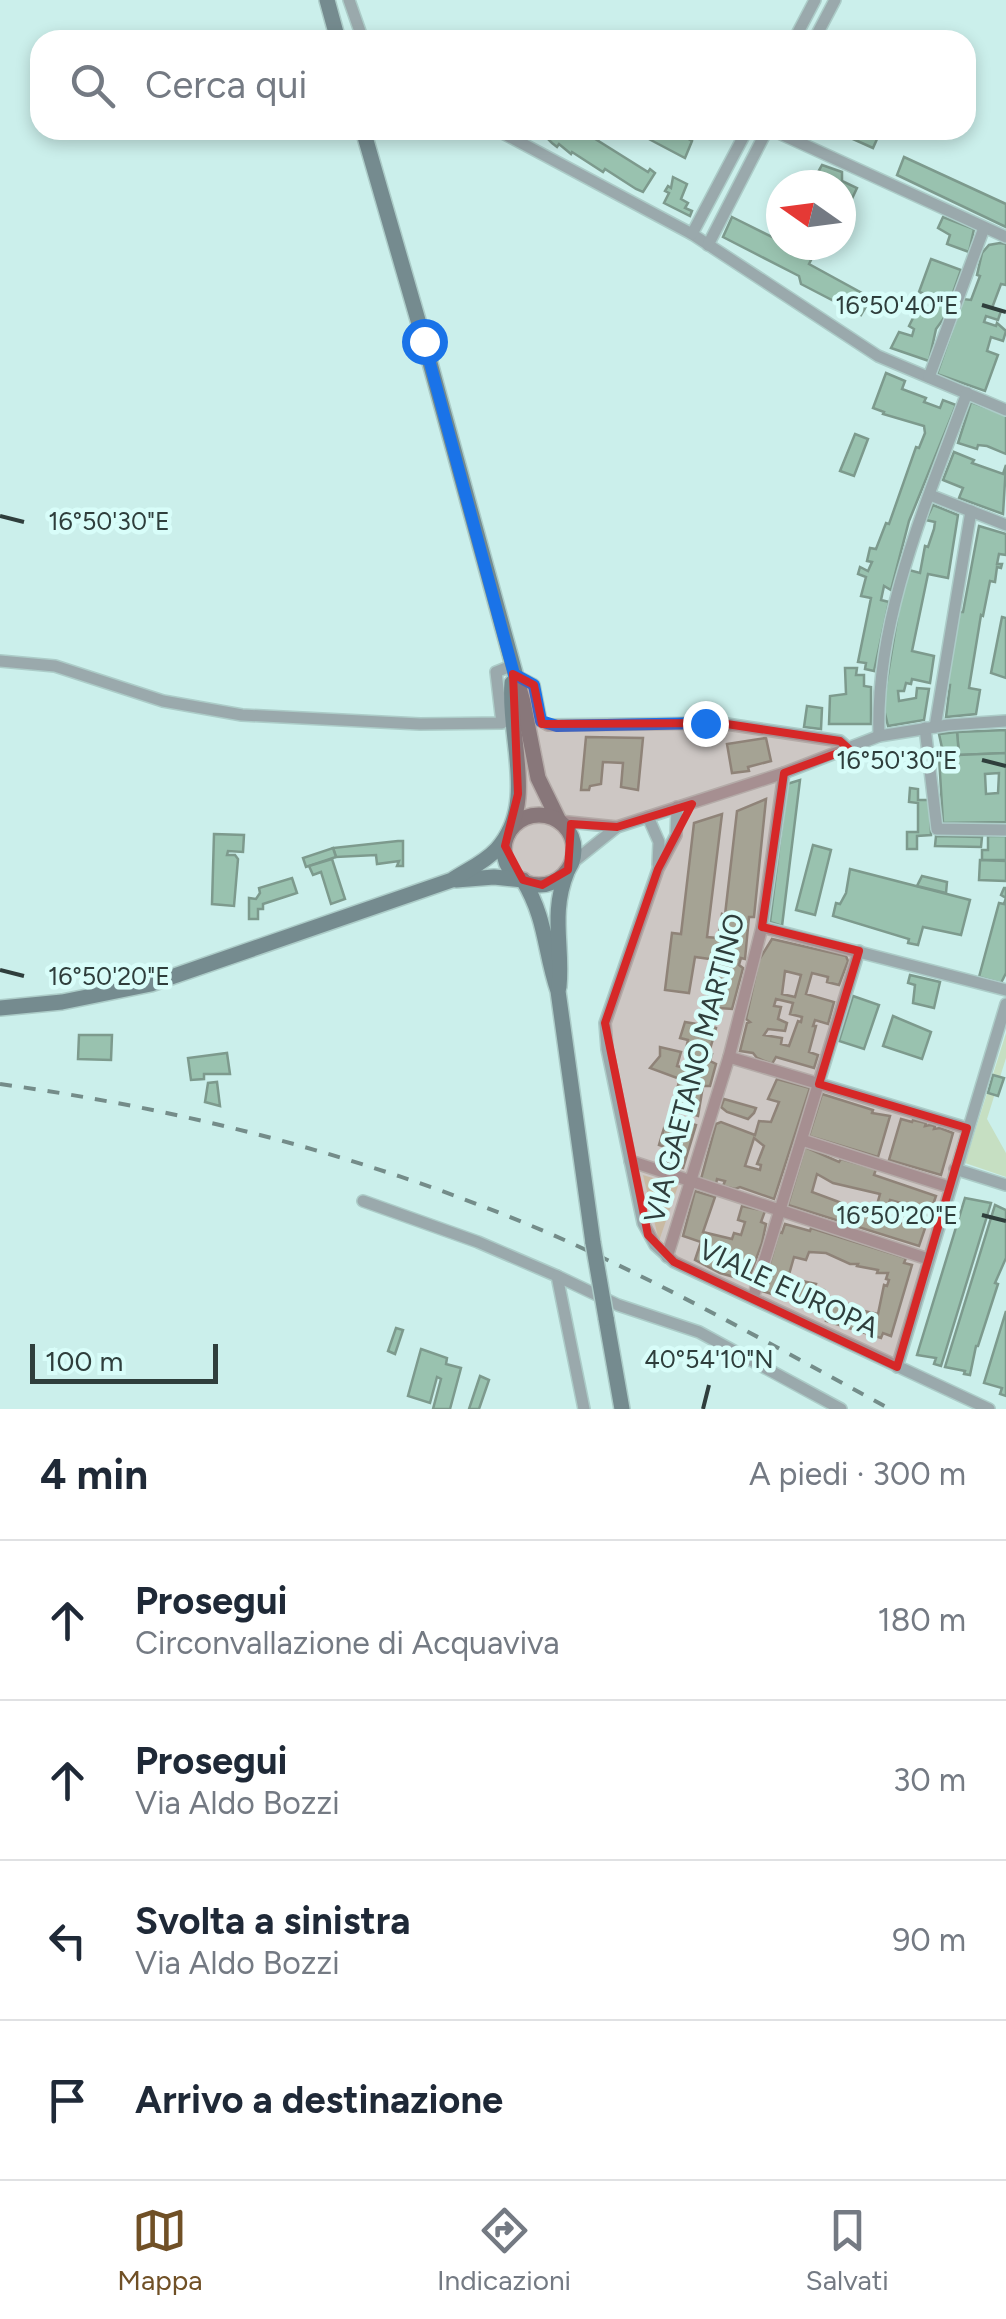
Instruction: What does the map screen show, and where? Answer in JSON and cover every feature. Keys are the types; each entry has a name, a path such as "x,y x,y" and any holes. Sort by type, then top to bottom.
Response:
{"main road":[{"path":"327,0 335,30"},
{"path":"366,140 522,702 538,778 573,840 570,867 556,914 561,966 558,992"},
{"path":"512,670 510,705 518,794 505,856 508,866 523,880 542,918 549,965 558,992 593,1242 622,1409"},
{"path":"0,1008 62,1002 150,984 452,880 487,858 520,820 530,816 540,814 559,821"},
{"path":"452,880 494,877 542,885 560,878 570,867"}],"street":[{"path":"349,0 360,30"},
{"path":"799,30 815,0"},
{"path":"819,30 834,0"},
{"path":"516,140 692,234 849,339 1006,410"},
{"path":"692,234 742,140"},
{"path":"708,245 765,140"},
{"path":"792,140 1006,237"},
{"path":"929,377 984,228"},
{"path":"879,736 878,692 910,546 967,393"},
{"path":"930,495 1006,526"},
{"path":"971,512 930,727 938,830 1006,830"},
{"path":"0,662 55,666 163,700 242,715 420,724 502,723 496,672 512,670 534,685 541,721 548,725 720,723 840,741 849,749"},
{"path":"559,821 617,827 784,773 879,736 1006,721"},
{"name":"VIA GAETANO MARTINO","path":"667,1257 729,1058 762,926 784,773"},
{"name":"VIALE EUROPA","path":"677,808 676,835 658,870 605,1023 642,1223 667,1257 989,1409"},
{"name":"VIALE EUROPA","path":"648,818 659,842 658,870"},
{"path":"570,867 617,827"},
{"path":"762,926 1006,990"},
{"path":"753,1298 859,951"},
{"path":"897,1367 1006,1004"},
{"path":"729,1058 966,1128"},
{"path":"802,1140 950,1187"},
{"path":"630,1162 928,1259"},
{"path":"955,1169 1006,1185"},
{"path":"362,1201 478,1242 618,1305 699,1332 840,1409"},
{"path":"557,1276 584,1409"}],"highlighted area":[{"path":"513,674 534,685 542,724 720,723 840,741 849,749 784,773 762,927 859,951 819,1084 967,1128 897,1367 674,1262 648,1235 605,1023 658,869 692,804 617,827 571,824 568,870 542,885 523,880 505,846 518,794"}],"green space":[{"path":"1006,1033 1006,1058 987,1119 1006,1153 1006,1177 965,1163"},
{"path":"643,1175 678,1186 659,1241"}],"building":[{"path":"549,140 597,140 655,173 643,192 559,144 557,147"},
{"path":"651,140 690,140 685,158"},
{"path":"855,140 877,140 873,148"},
{"path":"904,157 1006,204 1006,227 897,175"},
{"path":"673,177 687,184 681,199 688,203 685,208 692,211 690,216 664,203"},
{"path":"732,217 766,234 766,259 723,237"},
{"path":"943,217 974,229 969,252 947,244 950,235 938,228"},
{"path":"1006,244 1006,285 1001,284 992,308 1001,311 998,320 986,316 984,322 996,326 997,323 1006,331 1003,341 991,337 987,351 998,355 985,391 937,374 963,299 971,300 980,276 977,275 982,253 989,245"},
{"path":"931,259 961,270 944,318 936,329 929,361 891,348 899,332 912,336 914,329 909,326 925,294 919,292"},
{"path":"768,260 811,260 809,264 871,298 861,315 801,284 799,276"},
{"path":"886,373 905,381 902,389 926,398 924,402 940,408 943,400 956,405 909,521 891,590 884,586 881,600 889,602 874,671 865,669 866,663 858,662 871,598 861,596 866,577 858,574 860,567 868,571 872,562 867,561 870,548 876,549 886,523 889,524 916,447 919,448 925,433 924,426 873,408"},
{"path":"971,402 1006,415 1006,454 987,446 978,445 977,449 958,443"},
{"path":"855,434 868,439 854,476 840,471"},
{"path":"954,452 1003,474 1006,465 1003,514 959,498 963,488 943,480"},
{"path":"933,505 958,515 948,578 928,574 912,651 934,656 930,683 912,679 904,691 898,691 899,701 916,698 917,688 929,689 924,720 888,726 883,705 901,595 909,570 920,573 925,546 928,547 934,529 935,522 926,520"},
{"path":"979,526 1006,534 1006,555 999,554 997,564 1002,564 1001,568 997,567 995,582 990,581 981,615 969,688 980,690 976,714 946,717 958,612 963,612"},
{"path":"1002,617 1006,618 1006,678 991,673"},
{"path":"845,668 857,668 856,675 864,675 864,686 871,687 871,724 829,724 830,696 846,694"},
{"path":"807,706 822,708 821,729 804,727"},
{"path":"1006,730 1006,753 959,755 957,732"},
{"path":"957,732 959,755 1006,753 1006,822 943,823 939,757 944,757 939,734","holes":["999,773 998,793 986,794 985,774"]},
{"path":"586,737 643,738 638,790 621,787 623,763 603,762 601,784 581,790"},
{"path":"766,738 771,761 748,767 749,771 732,773 727,744"},
{"path":"800,780 782,926 770,922 787,784"},
{"path":"910,788 918,789 918,800 930,800 931,835 917,836 917,849 907,849 907,832 918,832 918,803 909,802"},
{"path":"766,799 754,917 749,917 745,959 741,958 739,965 743,968 732,1009 706,1007 717,960 695,957 689,993 665,990 672,933 681,934 694,823 722,814 707,937 718,938 722,914 725,915 737,811"},
{"path":"214,834 244,835 243,852 228,851 227,855 238,859 234,906 212,904"},
{"path":"936,836 982,837 981,847 935,846"},
{"path":"988,836 1006,836 1006,860 982,860 982,850 988,850"},
{"path":"403,841 403,866 397,866 399,861 377,864 376,855 336,857 333,848"},
{"path":"813,845 831,850 815,915 796,910"},
{"path":"333,848 336,857 306,867 303,858"},
{"path":"332,859 345,899 331,904 321,872 313,875 309,866"},
{"path":"980,860 1006,861 1006,881 979,880"},
{"path":"850,869 970,900 961,935 923,927 918,945 833,916 836,903 840,904 846,893"},
{"path":"922,876 947,882 946,893 917,886"},
{"path":"292,878 297,893 263,904 263,909 258,909 258,919 249,919 249,898 256,899 259,888"},
{"path":"1006,898 1006,973 1001,983 979,977 999,903 1004,904"},
{"path":"772,939 846,956 848,961 839,985 812,973 806,994 834,1002 828,1024 815,1020 813,1026 809,1052 818,1055 814,1068 776,1057 772,1064 753,1053 740,1051 750,1022 746,1019 759,960","holes":["785,971 801,975 795,997 782,994","776,999 793,1003 790,1014 802,1017 789,1046 781,1044 782,1038 764,1035 768,1029 785,1031 787,1023 778,1019 781,1007 774,1006"]},
{"path":"910,975 940,982 934,1008 913,1003 915,985 908,983"},
{"path":"853,996 879,1005 864,1049 839,1041"},
{"path":"893,1016 931,1032 922,1059 883,1046"},
{"path":"685,1022 716,1028 709,1053 710,1061 716,1064 710,1086 703,1086 698,1116 671,1108 680,1079 650,1068 660,1056 660,1047 681,1052 677,1066 689,1069 692,1055 685,1053 688,1040 680,1038"},
{"path":"79,1035 112,1035 111,1060 78,1059"},
{"path":"227,1053 230,1074 204,1074 204,1079 191,1080 188,1058"},
{"path":"993,1075 1004,1078 998,1096 988,1093"},
{"path":"777,1079 810,1088 774,1199 740,1187 723,1186 725,1181 717,1179 716,1184 701,1179 716,1124 721,1122 755,1135 759,1121 771,1122 779,1102 768,1099","holes":["754,1138 764,1146 757,1164 761,1165 760,1170 745,1166"]},
{"path":"217,1082 220,1106 205,1102 208,1083"},
{"path":"822,1094 890,1116 878,1157 809,1136"},
{"path":"724,1099 756,1108 748,1119 721,1107"},
{"path":"674,1118 696,1125 683,1168 661,1161 665,1147 659,1145 664,1128 670,1130"},
{"path":"901,1119 953,1133 941,1175 889,1160"},
{"path":"805,1147 839,1162 841,1159 876,1169 874,1175 936,1196 919,1246 788,1205","holes":["817,1174 833,1183 880,1194 874,1215 812,1192","890,1200 915,1207 912,1226 884,1218"]},
{"path":"695,1191 715,1197 703,1232 732,1239 734,1233 741,1235 745,1222 738,1220 742,1206 765,1211 762,1243 748,1281 695,1260 701,1242 683,1236"},
{"path":"965,1198 991,1203 941,1366 934,1364 936,1358 917,1355"},
{"path":"995,1205 1006,1210 1006,1258 995,1283 998,1284 970,1375 945,1367"},
{"path":"785,1224 810,1231 811,1228 906,1258 904,1263 912,1265 891,1336 883,1333 881,1338 826,1321 827,1317 817,1314 819,1309 762,1291 779,1232","holes":["809,1252 826,1253 878,1270 877,1273 888,1273 878,1314 850,1308 837,1298 822,1296 824,1290 816,1284 788,1278 794,1257 806,1260"]},
{"path":"1006,1311 1006,1396 1000,1394 1002,1388 984,1383"},
{"path":"396,1328 403,1330 395,1354 388,1351"},
{"path":"421,1349 447,1358 446,1364 461,1368 450,1409 433,1409 441,1379 437,1377 430,1403 408,1396"},
{"path":"480,1376 489,1380 479,1409 469,1409"}],"railway":[{"path":"0,1084 212,1123 419,1183 553,1235 639,1275 890,1409"}],"route":[{"path":"424,341 514,674 534,685 541,721 557,726 705,723"}]}
